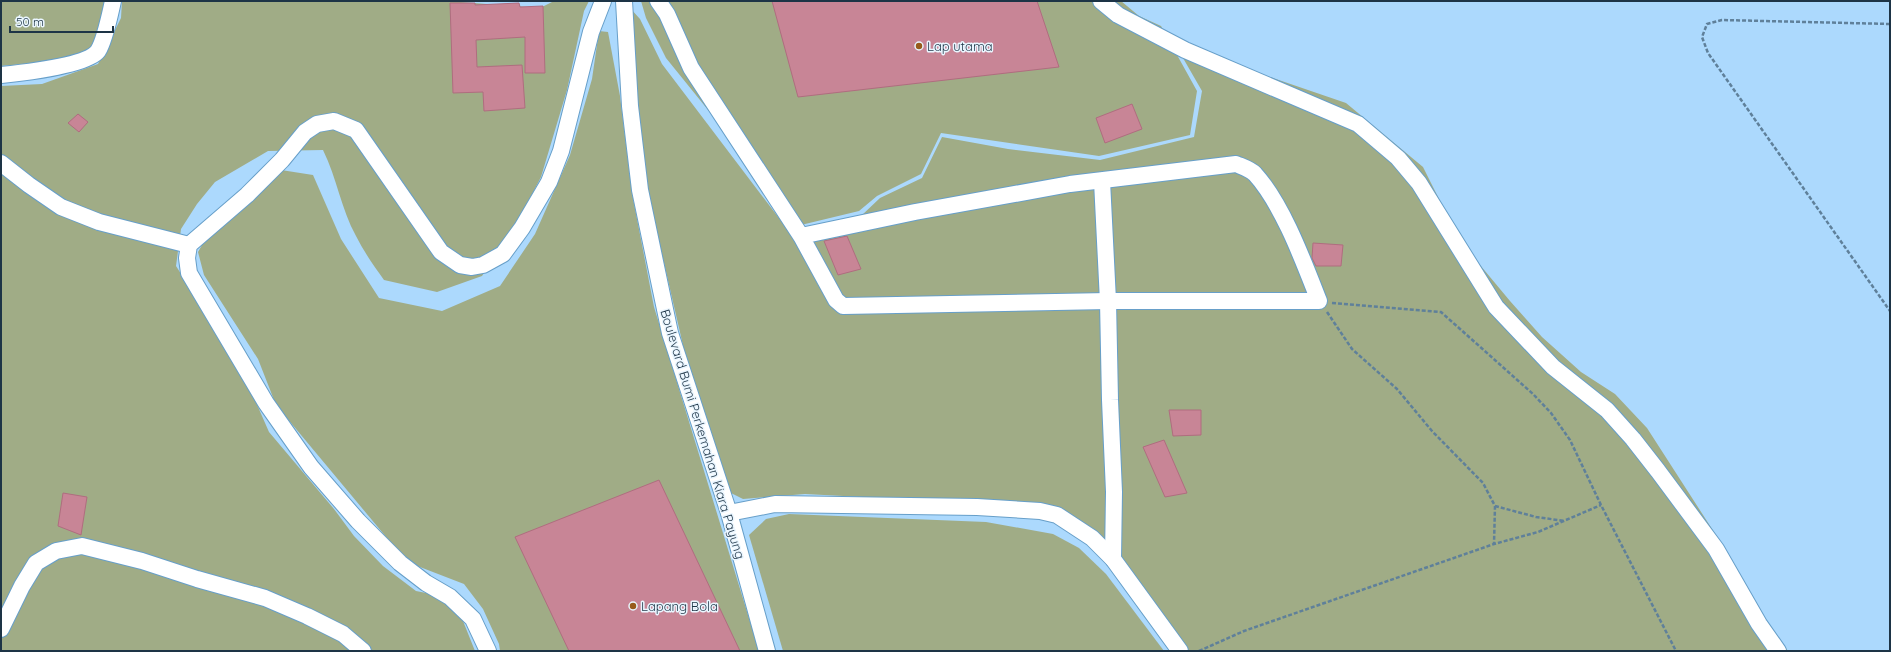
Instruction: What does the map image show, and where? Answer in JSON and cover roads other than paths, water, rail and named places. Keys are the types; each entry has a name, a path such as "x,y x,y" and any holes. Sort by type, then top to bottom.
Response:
{"street":[{"path":"1,75 65,65 90,58 98,51 113,1"},
{"path":"488,651 473,619 450,597 426,583 400,563 358,521 311,467 287,435 266,403 190,273 187,258 190,245 247,195 282,160 305,132 317,124 334,122 356,130 441,252 460,265 472,267 483,265 503,254 522,228 548,182 561,151 591,32 603,1"},
{"name":"Boulevard Bumi Perkemahan Kiara Payung","path":"624,1 630,106 640,190 670,333 729,513 767,651"},
{"path":"658,1 666,14 690,68 801,236 836,300 843,306 1108,301 1319,302 1298,247 1273,200 1255,174 1247,168 1236,164 1070,184 915,212 801,236"},
{"path":"1101,1 1130,22 1185,50 1358,124 1398,158 1419,183 1496,306 1553,367 1607,410 1654,466 1716,549 1759,624 1778,651"},
{"path":"1,163 61,207 99,222 190,245"},
{"path":"1102,181 1108,301 1110,414 1114,492 1113,559"},
{"path":"729,513 775,504 977,507 1040,511 1057,515 1092,538 1113,559 1180,651"},
{"path":"1,629 22,586 36,563 56,551 82,546 142,561 197,580 265,598 307,616 343,634 363,651"}],"place":[{"name":"Lap utama","path":"919,46"},
{"name":"Lapang Bola","path":"633,606"}]}
